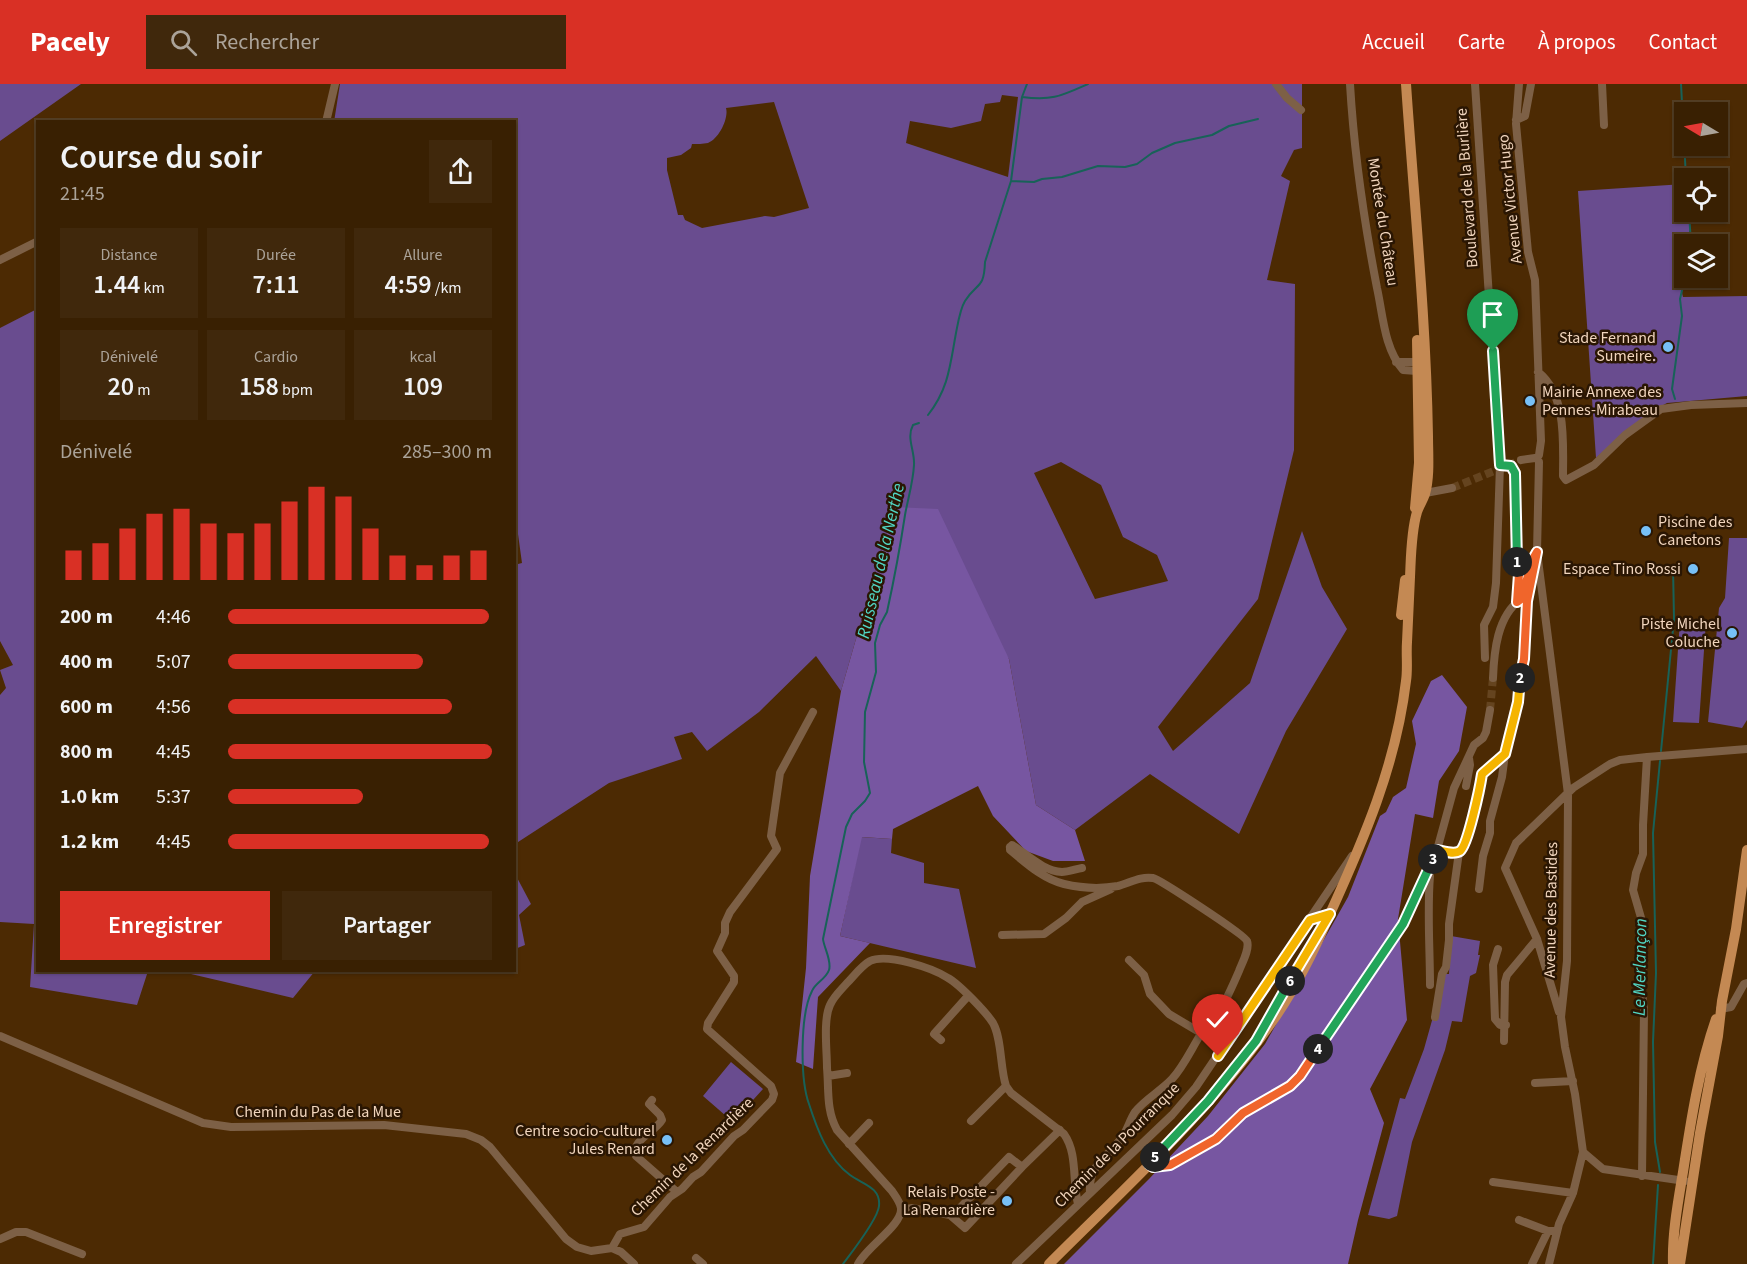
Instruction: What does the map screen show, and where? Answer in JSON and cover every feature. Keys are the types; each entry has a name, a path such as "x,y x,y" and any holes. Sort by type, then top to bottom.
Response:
{"main road":[{"path":"1406,84 1415,214 1421,494"},
{"path":"1049,1264 1208,1101 1256,1041 1280,1008 1320,937 1367,833 1395,747 1407,680 1414,531 1428,435 1425,383 1419,365"},
{"path":"1680,1264 1687,1182 1703,1059 1721,1006 1736,929 1747,850"},
{"path":"1673,1264 1675,1233 1687,1182"}],"street":[{"path":"326,120 334,84"},
{"path":"1276,84 1301,110"},
{"name":"Montée du Château","path":"1350,84 1361,190 1389,345 1396,362 1419,365"},
{"name":"Boulevard de la Burlière","path":"1475,84 1500,465 1496,583 1492,607 1485,625 1485,658"},
{"name":"Avenue Victor Hugo","path":"1519,84 1516,120 1528,252 1535,280 1541,441 1538,458 1537,552"},
{"path":"1516,120 1525,116 1531,84"},
{"path":"1602,84 1604,125"},
{"path":"0,260 36,242"},
{"path":"1538,372 1550,387 1559,406 1563,476 1566,480 1594,465 1624,435 1661,409 1691,405 1747,403"},
{"path":"1521,460 1538,458"},
{"path":"1500,465 1511,466 1515,473 1515,554 1519,574 1517,602"},
{"path":"1421,494 1452,488"},
{"path":"1493,678 1494,654 1501,629 1521,599 1537,552"},
{"path":"1479,889 1483,856 1490,833 1490,821 1518,702 1525,650 1527,601 1537,552"},
{"name":"Avenue des Bastides","path":"1537,552 1568,794 1567,961 1561,1017 1583,1152"},
{"path":"1149,1164 1157,1168 1170,1165 1191,1154 1216,1139 1243,1113 1290,1086 1300,1076 1398,932 1437,850 1450,798 1475,743 1483,738 1486,732 1490,710"},
{"name":"Chemin de la Renardière","path":"612,1248 620,1234 644,1227 670,1197 701,1172 772,1100 774,1094 771,1086 707,1029 708,1023 734,982 734,976 717,951 725,933 725,923 730,912 777,849 771,836 780,773 813,712"},
{"path":"1561,1017 1537,939 1505,868 1516,843 1573,788 1610,764 1647,756 1747,749"},
{"path":"1435,1017 1446,967 1449,924 1460,852 1466,843 1482,774 1505,754"},
{"path":"1642,1176 1644,1010 1641,992 1644,928 1633,890 1643,854 1642,825 1647,756"},
{"path":"1466,786 1469,758"},
{"name":"Chemin de la Pourranque","path":"1016,1264 1172,1115 1196,1087 1367,833"},
{"path":"1082,868 1062,872 1036,862 1012,845 1010,847 1034,869 1060,884 1078,888 1119,885"},
{"path":"1437,850 1460,852"},
{"path":"1427,874 1430,876 1427,912 1430,924 1430,984"},
{"path":"1002,935 1044,934 1066,918 1082,902 1119,885 1144,877 1156,878 1247,940 1248,946 1232,988 1218,1013 1201,1034 1173,1078 1135,1113 1121,1139 1093,1171 1089,1180 1090,1193"},
{"path":"1310,920 1330,914"},
{"path":"1504,1041 1507,975 1537,939"},
{"path":"1498,949 1492,964 1495,1019 1496,1023 1506,1025"},
{"path":"858,1264 864,1254 893,1225 900,1216 901,1210 899,1202 887,1185 837,1130 831,1118 826,1033 829,1005 844,986 870,961 895,958 947,976 993,1024 997,1033 1006,1086 1011,1093 1060,1130 1070,1143 1074,1190 1078,1204"},
{"path":"1129,960 1144,975 1150,994 1170,1014 1201,1034"},
{"path":"1721,1006 1727,1009 1733,1005 1742,987 1747,983"},
{"path":"941,1040 934,1034 968,996"},
{"name":"Chemin du Pas de la Mue","path":"0,1036 203,1123 231,1127 384,1125 466,1134 481,1140 490,1148 566,1239 577,1247 591,1251 612,1248"},
{"path":"828,1076 847,1073"},
{"path":"1535,1083 1573,1081"},
{"path":"971,1121 1006,1086"},
{"path":"652,1100 649,1104 662,1120 636,1146 634,1151 636,1156 677,1192"},
{"path":"849,1144 869,1123"},
{"path":"901,1210 912,1208 950,1215 965,1228 1060,1130"},
{"path":"1532,1264 1573,1193 1583,1152 1603,1169 1687,1182"},
{"path":"950,1215 955,1213 1009,1157 1022,1167"},
{"path":"1493,1182 1573,1193"},
{"path":"1520,1221 1552,1231"},
{"path":"1549,1264 1552,1231"},
{"path":"0,1239 16,1232 26,1232 82,1254"},
{"path":"612,1248 621,1252 634,1264"}],"shaded area":[{"path":"0,84 81,84 0,141"},
{"path":"340,84 1302,84 1302,148 1294,150 1281,176 1290,181 1267,280 1295,284 1294,450 1258,599 1158,727 1173,751 1250,683 1302,531 1322,587 1347,629 1286,731 1239,834 1150,774 1075,830 1036,805 1009,659 894,507 841,691 816,656 759,712 707,751 692,732 674,737 682,759 609,783 516,843 516,564 522,563 516,520 516,120 334,120","holes":["1002,95 1018,97 1008,177 906,143 910,121 951,128 981,121 985,104 1000,102","774,102 809,208 774,217 765,216 702,228 685,220 683,215 678,215 667,170 667,158 681,155 691,148 692,144 712,141 725,122 726,108","1061,462 1101,485 1123,537 1157,555 1168,581 1095,599 1034,473"]},
{"name":"Stade Fernand Sumeire.","path":"1674,185 1674,222 1690,222 1690,228 1689,234 1674,234 1674,288 1682,288 1683,297 1747,296 1747,396 1667,403 1650,412 1596,458 1578,191"},
{"path":"36,310 36,972 148,972 137,1005 30,987 34,924 0,922 0,695 6,688 0,670 13,665 0,641 0,328"},
{"path":"894,507 938,509 1009,659 1036,805 1075,830 1085,861 1053,861 1026,851 993,816 978,786 893,829 892,839 862,837 840,936 870,943 818,997 813,1069 796,1062 806,968 810,876 841,691"},
{"name":"Piste Michel Coluche","path":"1729,538 1747,538 1747,720 1742,728 1708,722 1719,608 1725,598"},
{"path":"1680,620 1706,621 1699,723 1673,722"},
{"path":"1442,675 1467,707 1459,751 1439,781 1433,818 1415,814 1398,919 1407,1020 1370,1089 1384,1123 1348,1264 1064,1264 1208,1116 1265,1044 1348,897 1380,816 1386,812 1393,797 1406,788 1416,744 1412,721 1431,681"},
{"path":"861,837 892,839 891,853 924,863 924,883 959,889 976,968 840,936"},
{"path":"516,876 531,904 519,915 525,945 516,949"},
{"path":"1451,936 1480,941 1476,973 1470,976 1462,1022 1452,1021 1445,1050 1412,1142 1397,1216 1389,1219 1368,1215 1400,1098 1405,1099 1424,1049 1445,974 1449,974"},
{"path":"192,972 314,972 293,998 191,974"},
{"path":"731,1062 763,1089 733,1122 703,1096"}],"waterway":[{"name":"Ruisseau de la Nerthe","path":"928,415 945,386 962,308 983,277 985,262 1011,181 1022,97 1027,84"},
{"path":"1022,97 1056,96 1088,84"},
{"name":"Le Merlançon","path":"1681,84 1685,168"},
{"path":"1011,181 1034,182 1062,177 1098,166 1125,167 1137,164 1152,153 1175,143 1212,135 1229,126 1258,119"},
{"name":"Le Merlançon","path":"1690,222 1690,234"},
{"name":"Le Merlançon","path":"1675,399 1672,389 1682,316 1680,299 1683,288"},
{"name":"Ruisseau de la Nerthe","path":"843,1264 878,1212 879,1200 874,1190 850,1175 835,1161 820,1133 806,1093 803,1030 812,991 829,970 823,939 846,827 852,814 870,793 864,762 865,712 876,672 875,643 880,625 887,612 913,478 911,430 913,425 919,423"},
{"name":"Le Merlançon","path":"1661,751 1674,619 1673,567"},
{"name":"Le Merlançon","path":"1660,761 1653,833 1656,973 1653,1042 1655,1142 1660,1172"},
{"name":"Le Merlançon","path":"1653,1264 1658,1185"}],"tunnel":[{"path":"1452,488 1521,460"},
{"path":"1490,710 1493,678"}],"place":[{"name":"Stade Fernand Sumeire.","path":"1668,347"},
{"name":"Mairie Annexe des Pennes-Mirabeau","path":"1530,401"},
{"name":"Piscine des Canetons","path":"1646,531"},
{"name":"Espace Tino Rossi","path":"1693,569"},
{"name":"Piste Michel Coluche","path":"1732,633"},
{"name":"Centre socio-culturel Jules Renard","path":"667,1140"},
{"name":"Relais Poste - La Renardière","path":"1007,1201"}],"route":[{"path":"1218,1056 1310,920 1330,914 1256,1041 1208,1101 1149,1164 1153,1167 1170,1165 1216,1139 1243,1113 1290,1086 1300,1076 1388,949 1403,924 1437,850 1460,852 1466,843 1482,774 1505,754 1518,702 1524,659 1527,601 1537,552 1521,599 1517,602 1519,574 1515,554 1515,473 1514,468 1508,464 1500,465 1493,351"}]}
